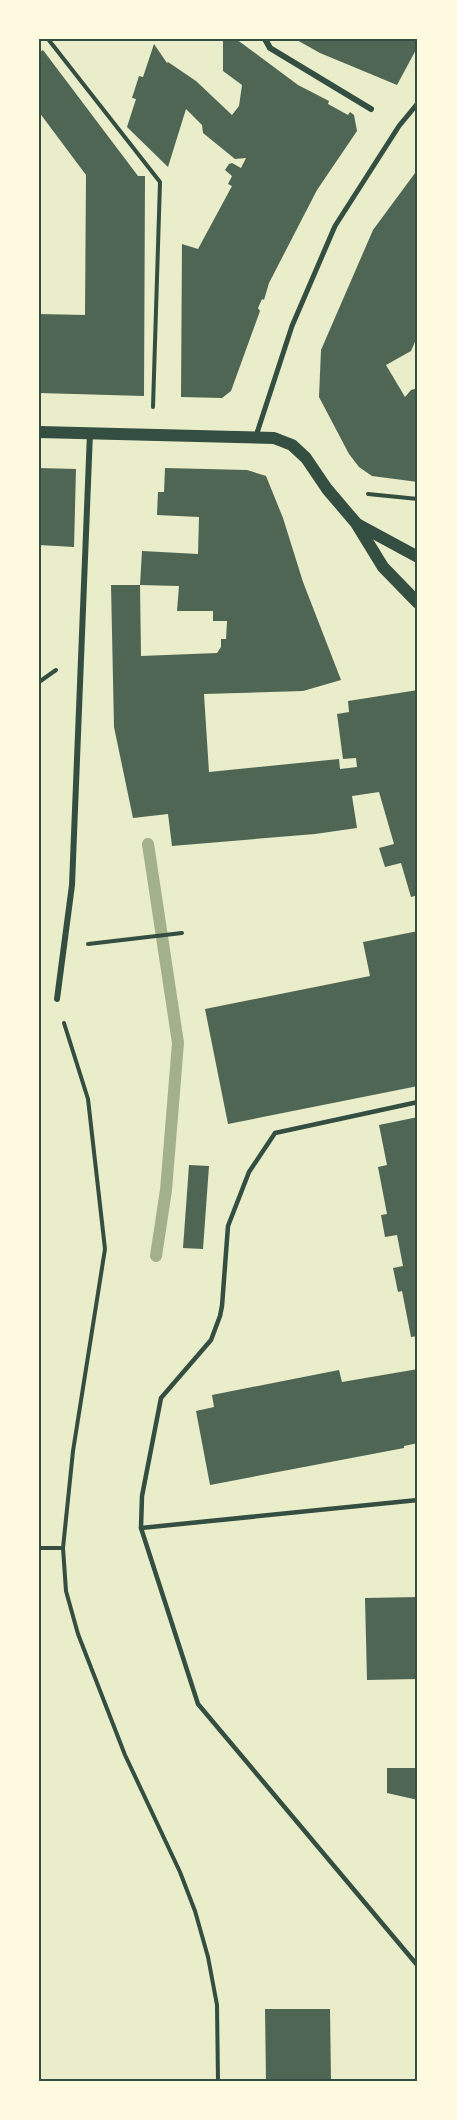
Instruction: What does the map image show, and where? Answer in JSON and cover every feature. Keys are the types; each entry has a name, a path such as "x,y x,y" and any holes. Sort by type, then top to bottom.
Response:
{"main road":[{"path":"39,432 255,437 274,438 292,445 306,458 327,489 356,524 382,567 418,603"},
{"path":"356,524 418,557"}],"street":[{"path":"265,39 270,48 372,109"},
{"path":"255,437 292,326 335,226 399,126 418,103"},
{"path":"57,999 72,885 90,433"}],"lane":[{"path":"418,1102 275,1133 249,1172 228,1226 222,1306 211,1340 161,1398 142,1496 141,1528 198,1704 418,1966"},
{"path":"141,1528 418,1500"}],"path":[{"path":"48,39 160,182 153,434"},
{"path":"368,494 418,499"},
{"path":"63,946 182,933"},
{"path":"57,999 88,1100 105,1249 73,1451 63,1548 66,1591 78,1634 125,1755 176,1862 195,1911 208,1957 217,2005 218,2081"},
{"path":"39,1548 63,1548"}],"building":[{"path":"223,39 236,39 298,85 329,101 328,104 348,115 350,112 354,115 357,131 317,190 269,283 264,300 262,299 258,308 260,311 231,391 222,398 181,397 182,244 198,249 232,186 228,184 232,176 225,170 232,163 241,168 246,158 235,159 203,133 202,125 186,109 168,167 127,127 136,99 132,98 139,76 143,77 154,44 167,63 196,81 232,115 239,106 242,85 223,71"},
{"path":"295,39 418,39 418,46 397,85 320,53"},
{"path":"43,50 138,176 145,176 144,396 39,393 39,314 85,315 86,175 39,112 39,53"},
{"path":"418,169 418,335 411,351 386,365 405,397 411,390 418,388 418,482 372,476 359,467 349,454 319,397 321,350 373,230"},
{"path":"39,468 76,469 74,547 39,545"},
{"path":"165,468 247,470 266,476 283,518 303,582 341,680 303,691 204,694 209,772 339,759 340,769 357,767 356,758 343,759 337,714 349,712 348,701 418,690 418,895 411,897 401,863 385,867 379,848 394,844 379,792 352,796 357,828 315,834 172,846 168,814 133,818 114,727 111,585 140,585 142,551 198,554 199,517 157,515 158,492 164,492","holes":["140,585 179,586 177,611 213,611 213,621 227,621 226,639 221,639 221,647 217,653 141,656"]},
{"path":"418,931 418,1086 228,1124 205,1009 370,976 363,942"},
{"path":"418,1117 418,1336 411,1337 402,1291 398,1292 393,1268 403,1266 397,1235 385,1237 381,1215 387,1214 378,1167 387,1165 379,1125"},
{"path":"189,1165 209,1166 203,1249 183,1248"},
{"path":"418,1369 418,1443 404,1446 404,1448 210,1485 196,1411 214,1407 212,1395 339,1370 342,1382"},
{"path":"418,1597 418,1679 367,1680 365,1598"},
{"path":"387,1768 418,1768 418,1800 387,1793"},
{"path":"265,2009 330,2009 331,2081 266,2081"}],"waterway":[{"path":"148,844 178,1043 166,1190 156,1256"}]}
